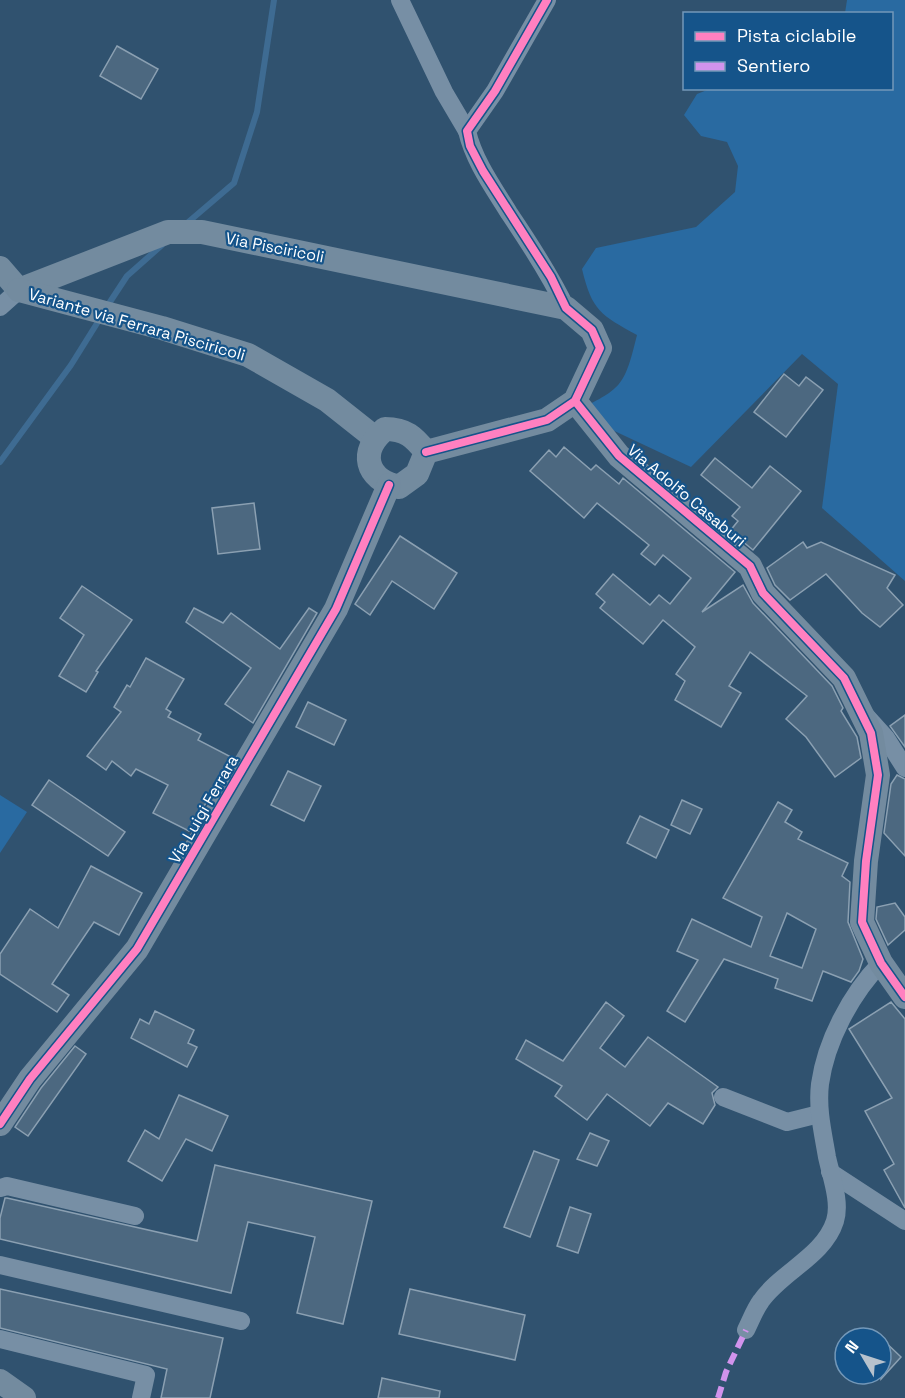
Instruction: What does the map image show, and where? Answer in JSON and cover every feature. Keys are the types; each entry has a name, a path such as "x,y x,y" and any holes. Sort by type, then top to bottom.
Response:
{"street":[{"path":"400,0 444,92 467,131 470,146 483,171 550,276 566,308 592,330 600,348 575,401 547,420 426,452"},
{"path":"467,131 495,91 547,0"},
{"name":"Via Pisciricoli","path":"30,285 168,232 202,232 566,308"},
{"path":"0,268 30,285 0,307"},
{"name":"Variante via Ferrara Pisciricoli","path":"30,285 68,304 162,328 248,355 327,400 375,438"},
{"name":"Via Adolfo Casaburi","path":"575,401 619,456 750,566 763,593 844,678 872,733 878,775 866,861 862,921 881,963 905,997"},
{"path":"385,429 396,429 414,437 426,452 417,474 399,487 389,485 371,468 368,452 375,438 385,429"},
{"name":"Via Luigi Ferrara","path":"0,1124 30,1079 137,948 336,609 389,485"},
{"path":"858,707 886,738 905,768"},
{"path":"746,1329 761,1300 822,1243 836,1220 835,1198 819,1114 820,1084 834,1038 864,981 881,963"},
{"path":"723,1097 788,1122 819,1114"},
{"path":"830,1172 905,1221"},
{"path":"0,1188 7,1186 135,1216"},
{"path":"0,1264 241,1321"},
{"path":"0,1339 146,1375 141,1398"},
{"path":"0,1381 24,1398"}],"shaded area":[{"path":"847,0 905,0 905,581 822,508 838,384 802,354 691,467 574,412 612,391 619,384 628,366 637,335 606,316 594,303 582,269 596,248 696,227 735,192 738,166 727,142 701,136 684,115 697,94 707,90 893,90 893,12 845,12"},
{"path":"0,795 27,812 0,853"}],"building":[{"path":"117,46 158,69 141,99 100,76"},
{"path":"784,374 799,386 806,377 823,390 786,437 754,412"},
{"path":"564,447 591,470 596,465 619,484 623,478 735,572 702,612 743,585 753,603 832,686 843,708 841,711 857,737 861,758 835,777 806,737 786,719 807,696 750,652 729,686 741,693 721,727 675,700 685,681 676,674 695,647 663,620 643,644 600,608 605,602 596,594 613,574 650,605 659,595 670,604 691,578 663,555 655,565 641,554 649,545 597,503 584,518 530,471 549,450 556,457"},
{"path":"715,458 752,488 770,466 801,491 753,550 730,531 738,521 732,516 740,507 701,475"},
{"path":"254,503 260,549 218,554 212,508"},
{"path":"400,536 457,573 434,609 392,581 370,615 355,604"},
{"path":"803,542 807,548 821,542 895,575 887,588 903,605 880,627 862,613 826,574 790,600 775,585 767,568"},
{"path":"82,586 132,620 96,671 98,672 86,692 59,676 84,635 60,618"},
{"path":"194,608 223,623 231,613 280,649 309,608 317,613 253,723 225,704 251,668 186,622"},
{"path":"146,658 184,679 166,709 171,712 168,717 201,734 198,740 233,758 189,831 153,813 168,785 136,769 131,776 112,761 106,770 87,756 121,712 114,707 127,685 130,687"},
{"path":"308,702 346,720 334,745 296,727"},
{"path":"905,715 905,747 890,726"},
{"path":"288,771 321,786 304,821 271,805"},
{"path":"897,775 905,779 905,856 884,833 891,784"},
{"path":"49,780 125,832 108,856 32,805"},
{"path":"682,800 702,809 690,834 671,825"},
{"path":"778,802 792,810 785,822 802,832 798,839 848,863 842,876 850,882 848,922 863,959 859,971 851,982 823,971 812,1001 775,988 778,979 724,959 685,1022 667,1011 698,960 677,951 692,919 751,947 762,917 723,898","holes":["787,913 816,929 802,968 770,956"]},
{"path":"640,816 669,830 656,858 627,843"},
{"path":"91,866 142,893 119,935 94,922 52,984 69,995 57,1012 0,974 0,954 30,909 58,928"},
{"path":"895,903 905,917 905,930 888,945 876,919 877,907"},
{"path":"606,1002 624,1016 600,1048 625,1067 648,1037 718,1087 712,1093 715,1105 703,1124 668,1103 650,1126 607,1094 587,1120 555,1096 562,1086 516,1059 526,1040 563,1061"},
{"path":"891,1002 905,1019 905,1208 884,1170 894,1164 865,1111 892,1098 849,1029"},
{"path":"155,1011 194,1030 188,1043 197,1047 187,1067 131,1038 140,1019 149,1024"},
{"path":"75,1046 86,1054 28,1136 15,1127 41,1088"},
{"path":"179,1095 228,1116 212,1151 186,1139 162,1181 128,1161 145,1130 159,1139"},
{"path":"590,1133 609,1141 597,1166 577,1159"},
{"path":"534,1151 559,1160 530,1237 504,1227"},
{"path":"215,1165 372,1201 343,1324 297,1313 315,1237 248,1222 231,1293 0,1239 0,1218 5,1198 7,1198 197,1241"},
{"path":"570,1207 591,1214 578,1253 557,1246"},
{"path":"0,1289 223,1338 210,1398 161,1398 167,1369 0,1328"},
{"path":"410,1289 525,1315 515,1360 399,1334"},
{"path":"893,1349 901,1357 893,1366"},
{"path":"382,1378 440,1391 439,1398 378,1398"}],"waterway":[{"path":"186,224 234,183 257,112 274,0"},
{"path":"106,308 127,276 162,245"},
{"path":"0,462 71,365 101,317"}],"marked path":[{"path":"718,1398 726,1372 746,1330"}],"cycle path":[{"path":"426,452 547,420 575,401 600,348 592,330 566,308 551,277 483,171 470,146 467,131 495,91 547,0"},
{"path":"575,401 619,456 750,566 763,593 844,678 871,733 878,775 866,861 862,922 881,963 905,997"},
{"path":"0,1124 30,1079 137,949 336,609 389,485"}]}
